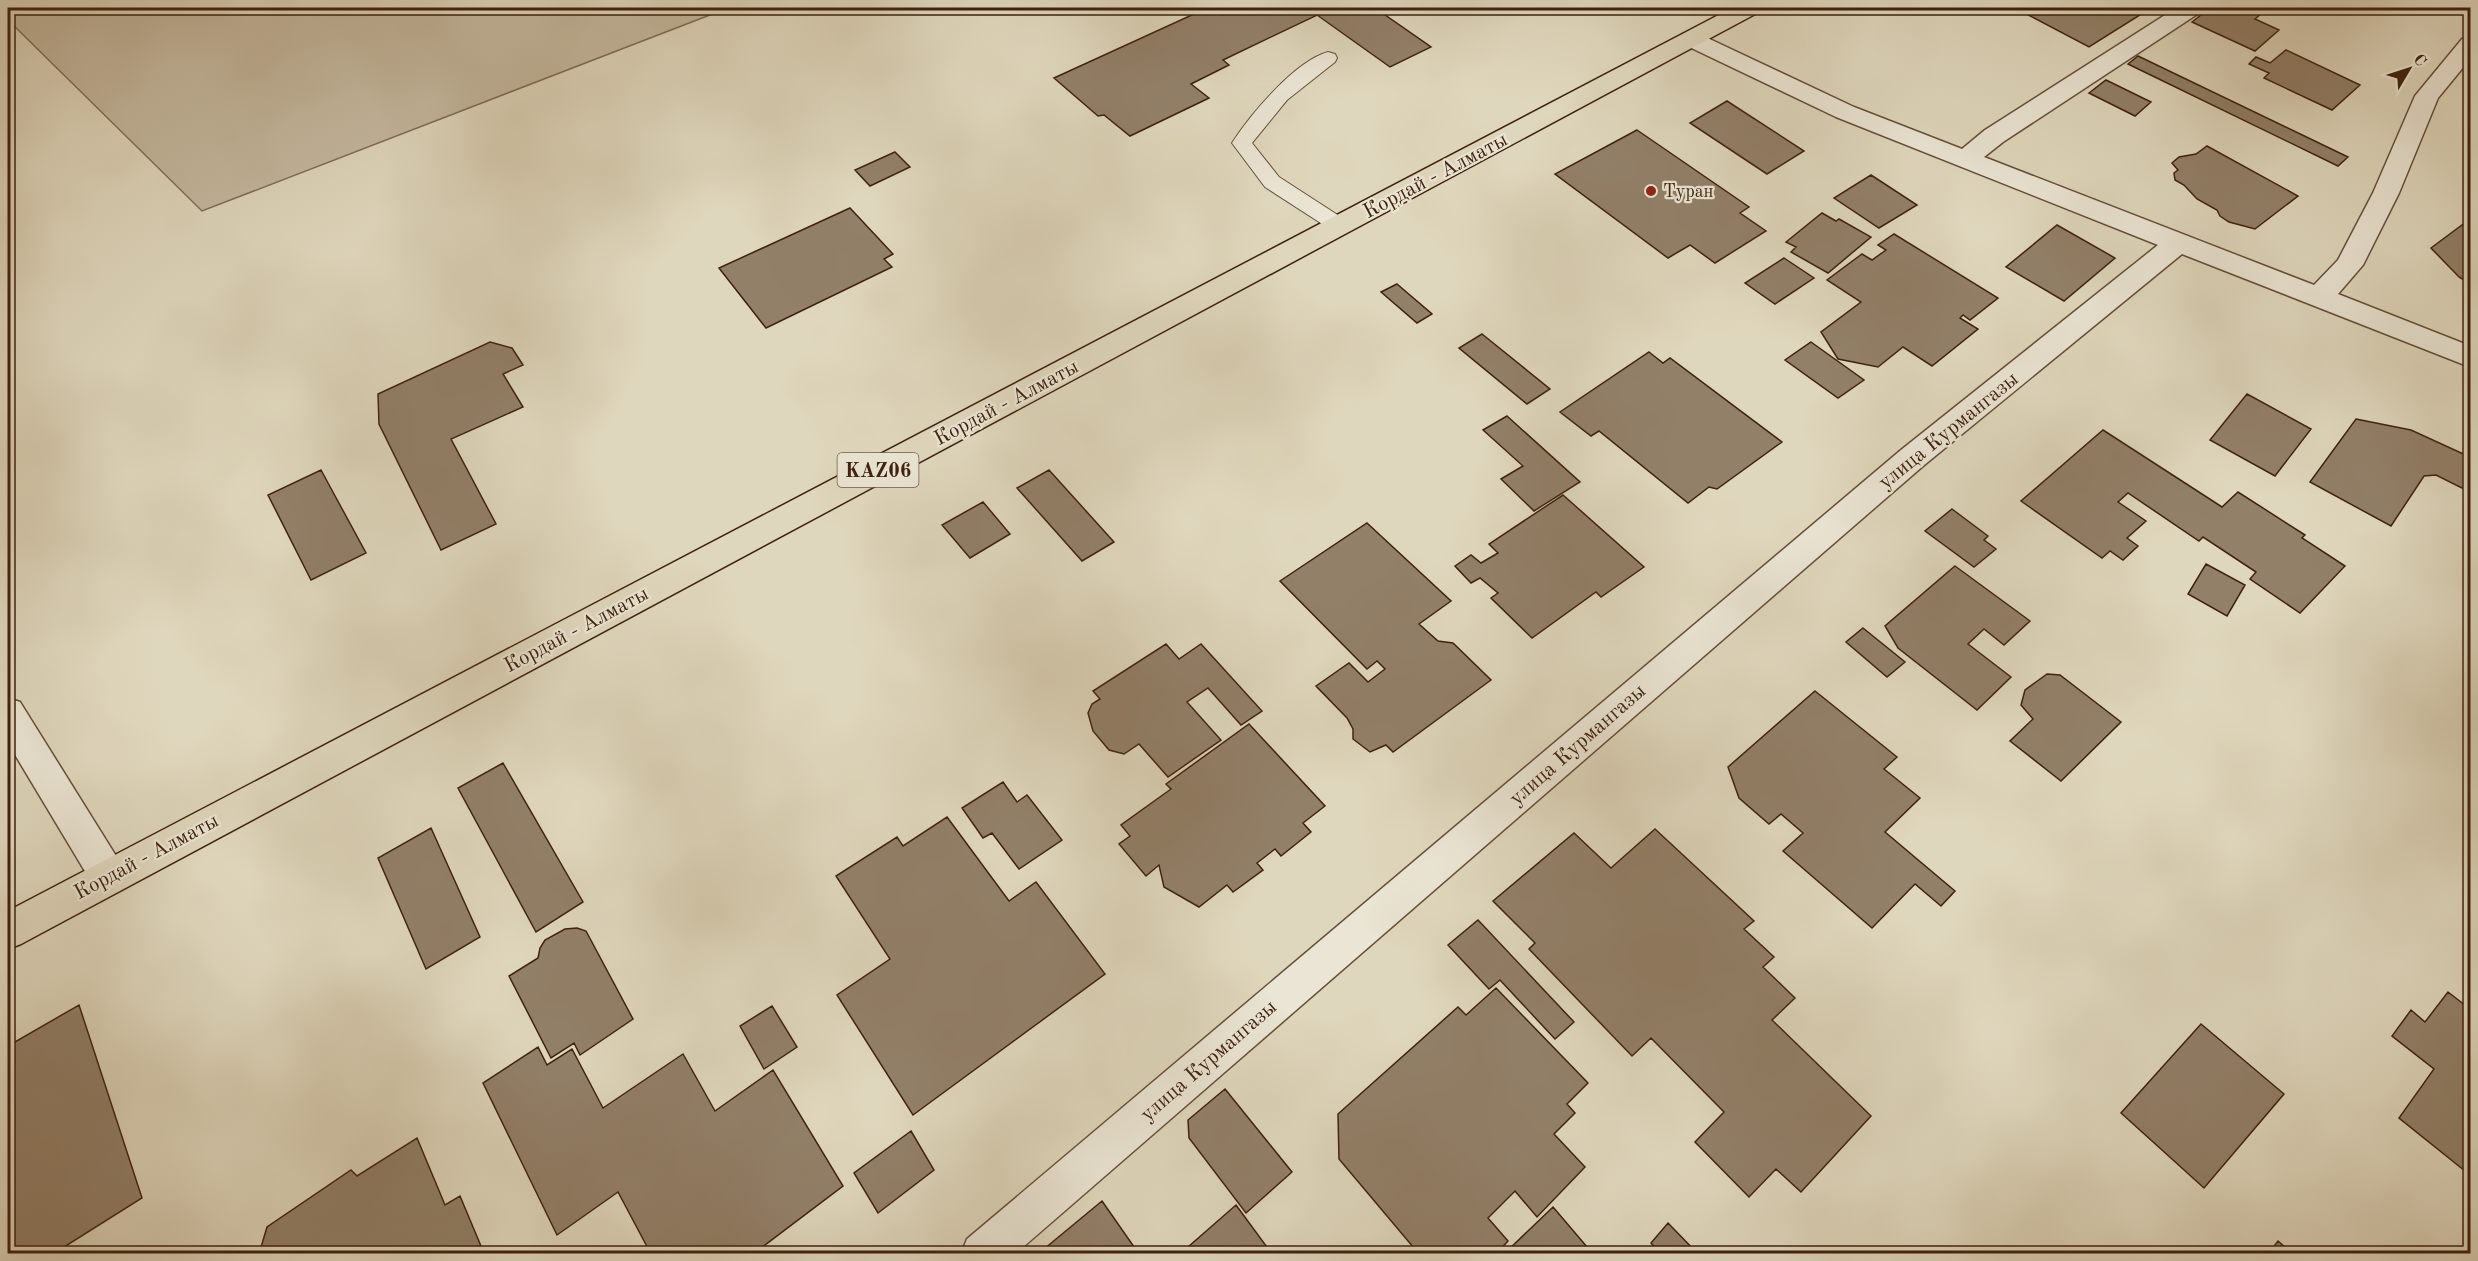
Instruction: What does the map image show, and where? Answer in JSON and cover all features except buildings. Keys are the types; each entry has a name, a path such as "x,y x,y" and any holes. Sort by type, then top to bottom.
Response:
{"highway":[{"name":"Кордай - Алматы","path":"8,931 1749,8"}],"street":[{"path":"1966,159 1994,136 2191,8"},
{"path":"1691,39 1845,112 2470,357"},
{"path":"2318,298 2349,266 2386,193 2427,96 2470,44"},
{"name":"улица Курмангазы","path":"982,1254 1912,458 2178,243"},
{"path":"8,712 108,876"}],"lane":[{"path":"1328,58 1303,74 1267,108 1242,143 1272,182 1340,226"}],"shaded area":[{"path":"8,8 728,8 202,211 8,20"}],"place":[{"name":"Туран","path":"1651,191"}]}
